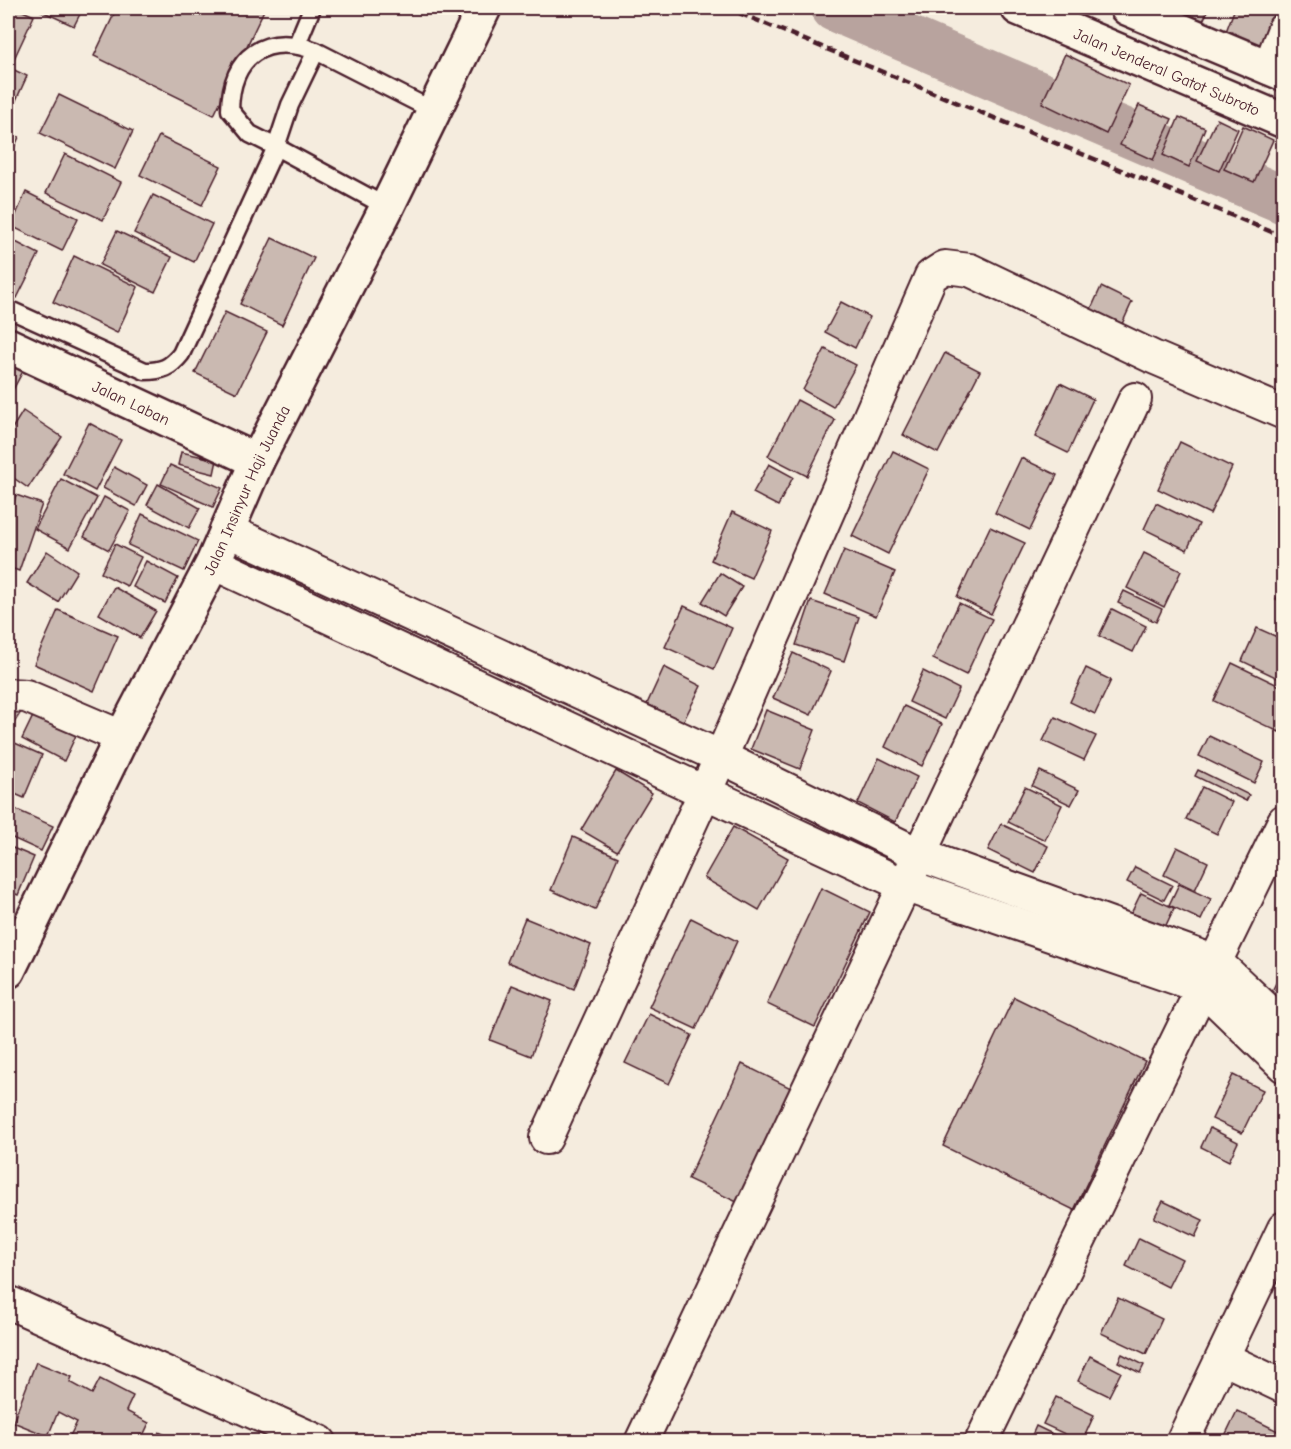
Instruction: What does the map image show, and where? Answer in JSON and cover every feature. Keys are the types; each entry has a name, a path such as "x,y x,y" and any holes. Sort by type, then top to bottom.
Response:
{"street":[{"name":"Jalan Insinyur Haji Juanda","path":"8,971 122,737 213,563 257,461 387,207 484,8"},
{"name":"Jalan Jenderal Gatot Subroto","path":"1018,8 1284,121"},
{"path":"1127,8 1276,71 1284,29"},
{"path":"546,1138 721,757 931,276 945,267 970,270 1153,357 1284,413"},
{"name":"Jalan Laban","path":"8,345 257,461"},
{"path":"641,1442 1135,399"},
{"path":"226,530 721,757 920,855 1209,974 1284,1026"},
{"path":"213,563 904,885 1209,974 1284,1066"},
{"path":"484,690 501,655"},
{"path":"8,695 26,696 122,737"},
{"path":"981,1442 1284,821"},
{"path":"1182,1442 1284,1228"},
{"path":"8,1302 320,1442"},
{"path":"1222,1358 1284,1387"}],"lane":[{"path":"297,44 312,8"},
{"path":"387,207 250,134 239,124 230,110 230,91 243,63 252,52 266,46 297,44 316,51 434,111"},
{"path":"8,309 145,371 155,371 173,365 181,354 276,147 290,105 316,51"}],"building":[{"path":"8,8 16,8 34,16 13,61 8,58"},
{"path":"35,8 83,8 74,26"},
{"path":"117,8 265,8 214,115 94,56"},
{"path":"1185,8 1209,8 1203,21 1183,13"},
{"path":"1235,8 1281,8 1264,50 1225,34"},
{"path":"1065,54 1129,85 1106,134 1042,103"},
{"path":"8,67 27,76 8,118"},
{"path":"59,95 133,131 115,169 40,133"},
{"path":"1139,105 1172,119 1153,160 1120,145"},
{"path":"1179,117 1205,128 1189,167 1163,155"},
{"path":"1217,119 1238,129 1219,171 1197,161"},
{"path":"1243,126 1273,140 1254,182 1224,169"},
{"path":"8,132 19,137 8,161"},
{"path":"159,136 221,166 202,205 140,175"},
{"path":"65,154 121,182 103,220 46,193"},
{"path":"26,192 78,218 62,251 11,226"},
{"path":"153,195 212,224 194,262 134,233"},
{"path":"117,231 172,257 155,292 100,265"},
{"path":"8,238 39,254 17,298 8,293"},
{"path":"272,238 314,258 282,325 240,304"},
{"path":"74,256 138,287 117,333 53,302"},
{"path":"1101,287 1132,302 1117,335 1086,320"},
{"path":"841,302 870,317 855,348 825,332"},
{"path":"225,312 267,332 237,393 195,373"},
{"path":"825,349 856,365 833,407 803,390"},
{"path":"945,353 980,371 938,453 903,435"},
{"path":"8,363 23,371 8,399"},
{"path":"1060,383 1093,399 1068,453 1035,437"},
{"path":"797,400 835,420 807,476 768,456"},
{"path":"23,411 62,437 28,488 8,474 8,435"},
{"path":"89,423 121,440 95,491 63,474"},
{"path":"1180,442 1232,467 1210,514 1158,489"},
{"path":"893,451 929,469 888,554 852,536"},
{"path":"181,452 217,460 214,474 178,465"},
{"path":"1021,458 1057,475 1030,530 995,513"},
{"path":"769,464 793,477 778,506 753,493"},
{"path":"170,465 222,488 213,507 161,484"},
{"path":"114,467 147,485 136,506 103,488"},
{"path":"61,479 97,498 70,548 35,529"},
{"path":"158,484 200,508 189,528 147,505"},
{"path":"16,495 42,504 19,571 8,567 8,520"},
{"path":"104,497 130,511 109,550 84,537"},
{"path":"1156,503 1199,524 1187,550 1144,529"},
{"path":"732,512 772,531 751,578 711,560"},
{"path":"142,514 198,541 184,571 128,545"},
{"path":"990,527 1025,543 991,614 957,597"},
{"path":"115,544 141,557 127,586 101,573"},
{"path":"844,550 895,572 876,616 825,594"},
{"path":"47,551 77,571 58,602 27,583"},
{"path":"1144,553 1181,571 1164,607 1127,588"},
{"path":"146,561 178,578 165,603 133,587"},
{"path":"720,573 742,587 724,616 702,602"},
{"path":"1284,583 1284,603 1276,599"},
{"path":"114,587 156,611 140,638 99,614"},
{"path":"1124,591 1162,609 1156,622 1118,603"},
{"path":"811,601 859,617 844,661 796,645"},
{"path":"959,603 992,619 966,675 933,659"},
{"path":"684,606 732,628 714,669 665,647"},
{"path":"1112,609 1146,626 1133,652 1099,636"},
{"path":"58,610 118,636 94,691 34,664"},
{"path":"1257,628 1284,640 1284,681 1242,661"},
{"path":"793,653 831,671 811,715 773,698"},
{"path":"1232,663 1284,688 1284,722 1279,732 1214,701"},
{"path":"664,667 701,686 683,722 647,704"},
{"path":"1086,668 1111,680 1095,714 1070,702"},
{"path":"923,671 959,689 945,719 909,702"},
{"path":"8,703 21,712 8,732"},
{"path":"904,706 942,724 922,766 885,747"},
{"path":"36,710 78,731 64,761 22,739"},
{"path":"766,710 815,730 800,769 751,749"},
{"path":"1055,717 1096,736 1084,760 1043,741"},
{"path":"1209,736 1264,762 1254,783 1199,756"},
{"path":"8,740 42,755 24,798 8,791"},
{"path":"879,758 917,777 895,822 858,803"},
{"path":"1198,770 1249,795 1246,801 1195,776"},
{"path":"616,771 652,793 617,851 581,830"},
{"path":"1040,771 1079,790 1071,805 1032,786"},
{"path":"1025,787 1062,805 1045,840 1008,822"},
{"path":"1202,787 1232,802 1217,834 1186,819"},
{"path":"8,806 53,826 41,851 8,836"},
{"path":"1001,824 1048,846 1035,873 988,850"},
{"path":"733,827 788,858 759,910 704,878"},
{"path":"573,837 618,857 595,910 551,890"},
{"path":"8,846 34,857 18,895 8,891"},
{"path":"1177,847 1208,862 1195,890 1164,875"},
{"path":"1135,867 1172,885 1164,900 1127,882"},
{"path":"1179,884 1211,899 1201,920 1169,905"},
{"path":"821,888 870,912 815,1027 767,1004"},
{"path":"1141,893 1174,908 1160,938 1127,922"},
{"path":"525,918 591,945 574,989 507,962"},
{"path":"691,918 737,941 696,1029 649,1007"},
{"path":"1284,967 1284,995 1273,989"},
{"path":"512,985 552,1001 531,1056 490,1040"},
{"path":"1014,997 1145,1061 1074,1210 943,1146"},
{"path":"649,1014 692,1035 669,1084 625,1063"},
{"path":"742,1064 793,1089 739,1203 688,1179"},
{"path":"1233,1075 1263,1090 1242,1133 1212,1119"},
{"path":"1210,1128 1238,1142 1229,1161 1201,1147"},
{"path":"1163,1201 1203,1220 1195,1237 1154,1218"},
{"path":"1139,1238 1182,1259 1168,1287 1126,1266"},
{"path":"1118,1298 1162,1319 1146,1354 1101,1333"},
{"path":"1122,1354 1144,1365 1140,1373 1118,1362"},
{"path":"1090,1356 1121,1372 1109,1396 1078,1381"},
{"path":"36,1362 72,1377 70,1382 92,1394 100,1379 133,1396 126,1411 149,1423 140,1442 111,1439 67,1442 77,1422 58,1412 48,1436 13,1422"},
{"path":"1056,1397 1094,1415 1082,1442 1043,1424"},
{"path":"1237,1411 1284,1434 1284,1442 1222,1442"},
{"path":"1036,1426 1069,1442 1029,1442"},
{"path":"159,1432 180,1442 155,1442"}],"waterway":[{"path":"835,8 1284,200"}],"railway":[{"path":"727,8 1284,237"}]}
